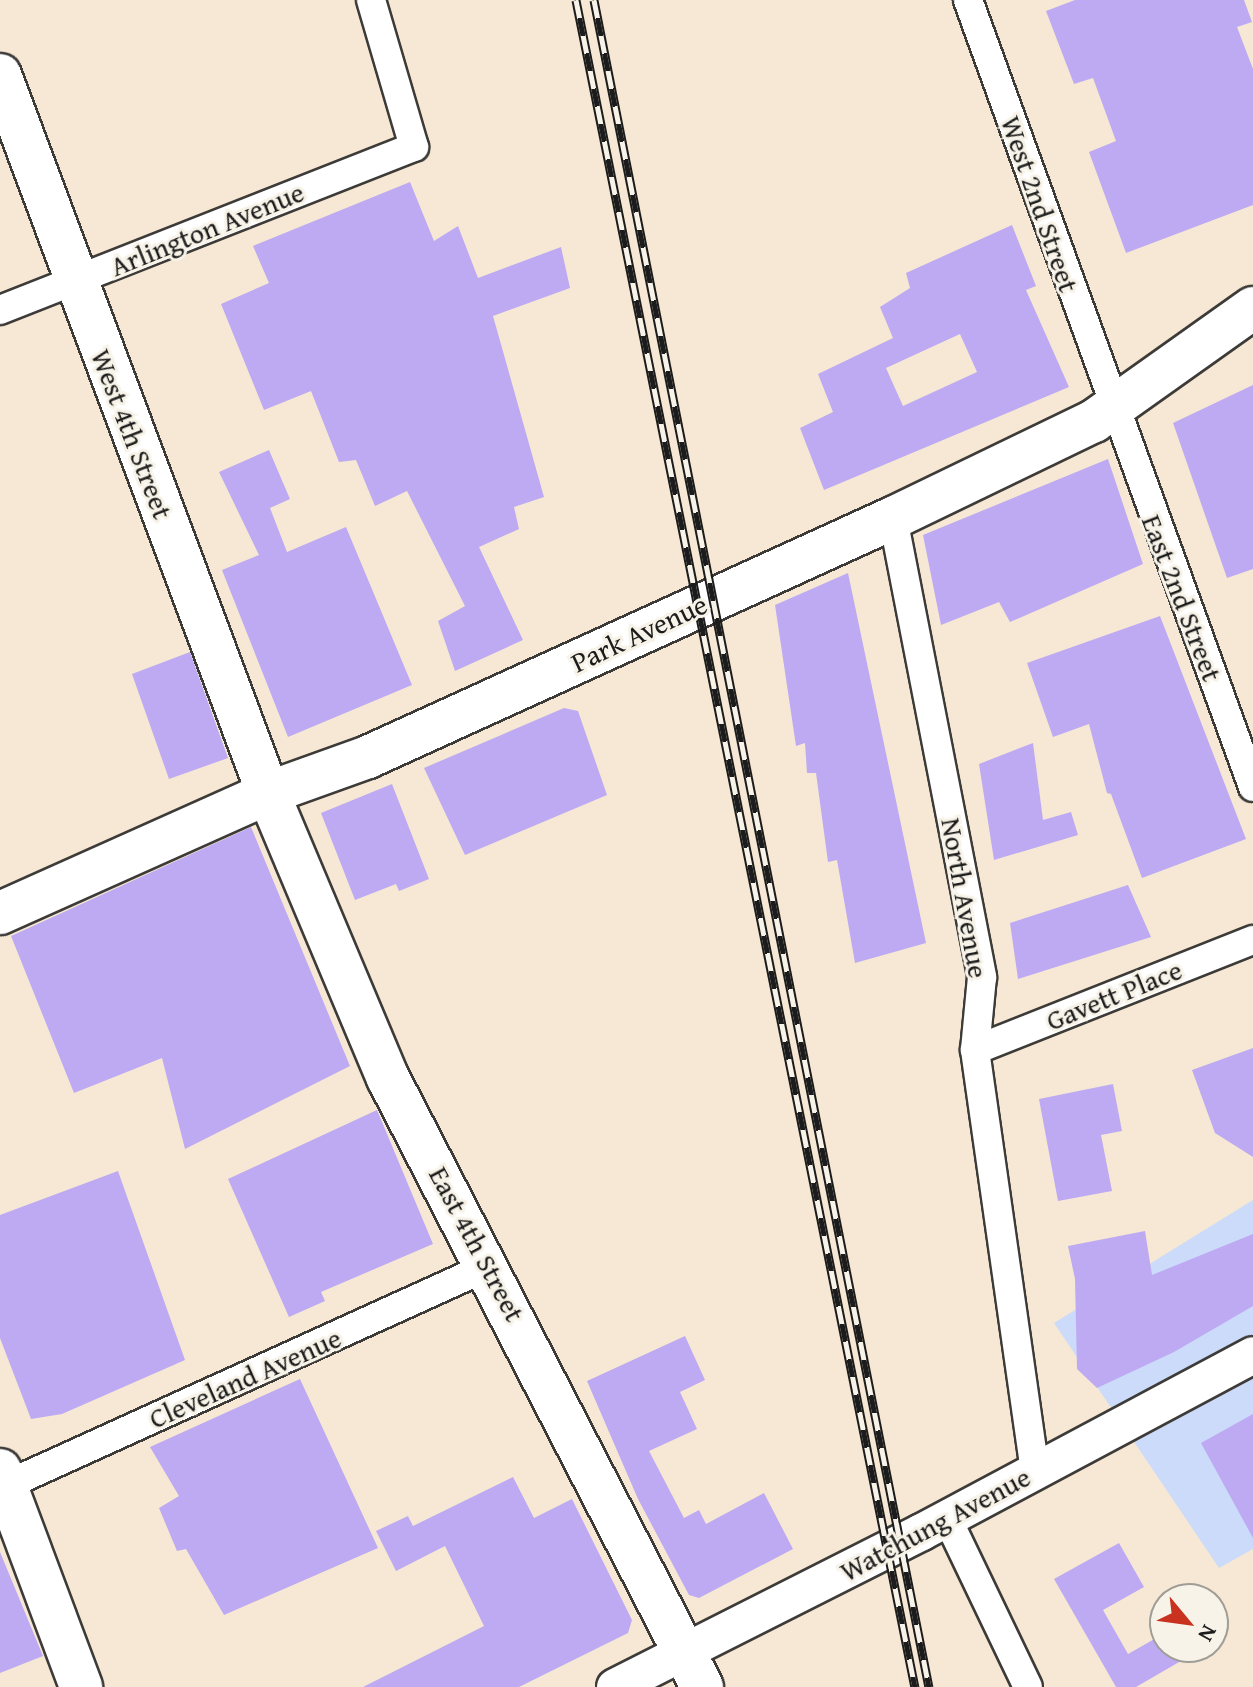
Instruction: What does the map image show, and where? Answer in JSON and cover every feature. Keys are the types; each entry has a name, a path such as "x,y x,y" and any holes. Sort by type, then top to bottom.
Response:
{"main road":[{"name":"West 4th Street","path":"0,75 268,793"},
{"name":"Park Avenue","path":"0,913 268,793 368,757 893,518 1112,408 1253,308"},
{"name":"East 4th Street","path":"268,793 388,1078 489,1266 702,1687"},
{"path":"2,1481 81,1687"}],"street":[{"name":"Arlington Avenue","path":"0,310 414,147 371,0"},
{"name":"West 2nd Street","path":"968,0 1112,408"},
{"name":"East 2nd Street","path":"1112,408 1253,787"},
{"name":"North Avenue","path":"893,518 982,977 975,1050 1035,1471"},
{"name":"Gavett Place","path":"975,1050 1253,940"},
{"name":"Cleveland Avenue","path":"2,1481 489,1266"},
{"name":"Watchung Avenue","path":"615,1687 947,1518 1253,1355"},
{"path":"947,1518 1028,1687"}],"shaded area":[{"path":"1253,1200 1253,1549 1219,1568 1054,1323"}],"building":[{"path":"1075,0 1244,0 1252,22 1237,27 1253,69 1253,205 1126,253 1089,152 1116,141 1093,78 1074,84 1046,11"},
{"path":"410,182 434,241 458,226 478,278 561,247 570,288 493,316 544,497 514,507 519,529 479,547 523,640 455,671 438,621 465,606 407,491 375,506 356,460 339,462 311,391 264,410 221,304 269,283 253,246"},
{"path":"1012,225 1036,286 1026,290 1069,387 824,490 800,428 833,412 818,374 893,338 880,307 910,288 906,273","holes":["960,334 977,372 903,406 886,368"]},
{"path":"1253,385 1253,569 1227,578 1173,423"},
{"path":"269,450 290,499 270,508 287,552 346,527 412,685 288,737 222,570 259,555 219,472"},
{"path":"1108,459 1143,564 1010,622 999,602 941,625 923,535"},
{"path":"848,573 926,943 855,963 837,860 828,862 816,773 807,773 805,743 796,746 775,605"},
{"path":"1160,616 1246,839 1142,878 1111,794 1107,793 1089,724 1053,737 1027,663"},
{"path":"190,652 228,758 169,779 132,674"},
{"path":"564,708 578,711 607,795 465,855 424,768"},
{"path":"1033,743 1043,820 1071,812 1078,835 994,860 979,764"},
{"path":"392,784 429,879 399,891 396,884 355,900 321,813"},
{"path":"251,827 350,1066 185,1149 162,1058 74,1093 11,936"},
{"path":"1128,885 1151,937 1018,979 1010,923"},
{"path":"1253,1048 1253,1157 1215,1133 1192,1070"},
{"path":"1113,1084 1122,1131 1101,1135 1112,1191 1058,1201 1039,1099"},
{"path":"377,1110 433,1244 321,1292 325,1301 289,1317 228,1179"},
{"path":"118,1171 185,1360 62,1414 31,1419 0,1338 0,1215"},
{"path":"1145,1231 1152,1275 1253,1234 1253,1306 1174,1352 1097,1388 1077,1369 1075,1279 1068,1246"},
{"path":"685,1336 705,1380 680,1392 697,1429 649,1451 684,1518 699,1510 706,1524 764,1493 793,1549 699,1598 689,1595 638,1499 587,1381"},
{"path":"300,1379 378,1548 224,1615 186,1549 177,1551 159,1508 179,1496 150,1447"},
{"path":"1253,1414 1253,1538 1201,1443"},
{"path":"513,1477 534,1518 572,1499 632,1620 628,1633 519,1687 363,1687 484,1626 445,1546 396,1571 376,1531 408,1516 413,1526"},
{"path":"1119,1543 1144,1587 1103,1610 1128,1654 1149,1642 1149,1663 1177,1663 1136,1687 1116,1687 1054,1579"},
{"path":"0,1552 43,1656 0,1673"}],"railway":[{"path":"576,0 915,1687"},
{"path":"594,0 929,1687"}]}
